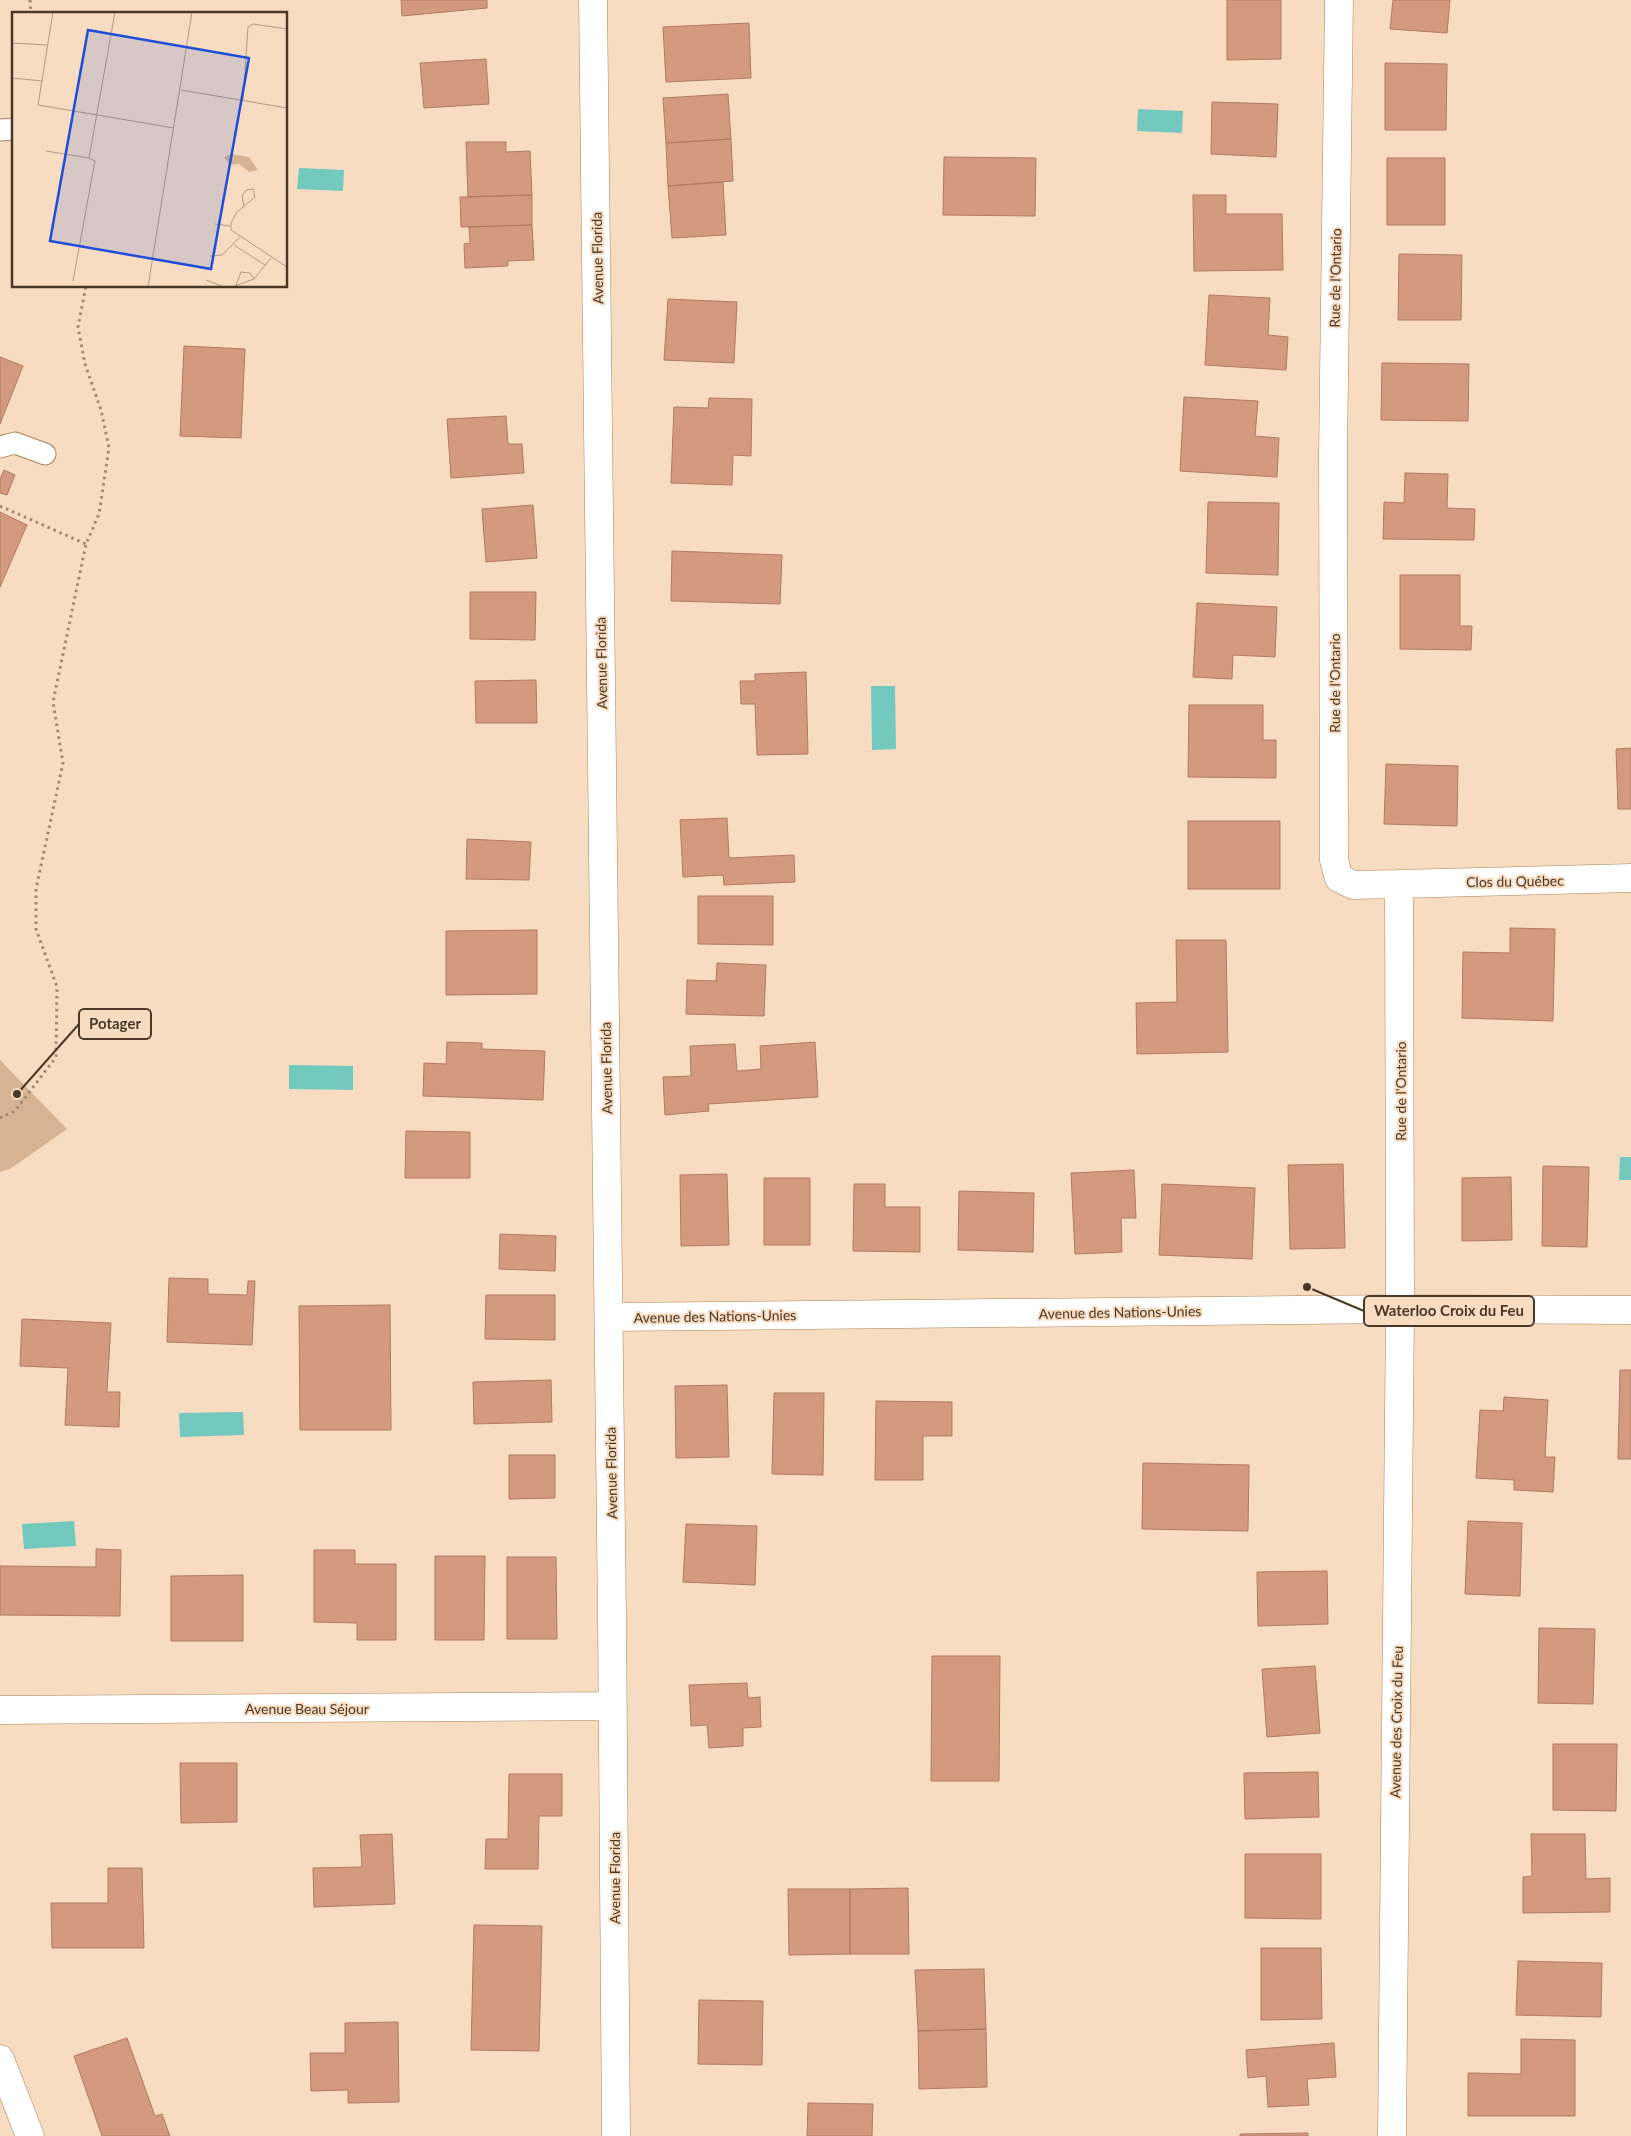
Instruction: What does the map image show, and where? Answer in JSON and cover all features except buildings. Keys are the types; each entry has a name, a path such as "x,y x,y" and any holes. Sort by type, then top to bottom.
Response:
{"street":[{"name":"Avenue Florida","path":"593,0 609,1317 616,2136"},
{"name":"Rue de l'Ontario","path":"1339,0 1333,454 1334,860 1340,878 1352,885 1400,884 1400,1308"},
{"name":"Clos du Québec","path":"1400,884 1631,878"},
{"name":"Avenue des Nations-Unies","path":"609,1317 1400,1308 1631,1310"},
{"name":"Avenue des Croix du Feu","path":"1392,2136 1400,1308"},
{"name":"Avenue Beau Séjour","path":"0,1710 613,1706"},
{"path":"0,2059 30,2136"}],"lane":[{"path":"0,447 15,443 45,454"}],"path":[{"path":"0,1118 15,1111 56,1057 57,987 36,929 36,889 63,763 54,702 86,544 99,514 109,448 101,410 85,364 78,327 86,288"},
{"path":"0,506 86,544"}],"shaded area":[{"path":"0,1060 67,1129 10,1169 0,1172"}],"water":[{"path":"1138,109 1183,111 1182,133 1137,131"},
{"path":"299,168 344,170 343,191 297,189"},
{"path":"871,686 895,686 896,749 872,750"},
{"path":"289,1065 353,1066 353,1090 289,1089"},
{"path":"1620,1157 1631,1157 1631,1180 1619,1180"},
{"path":"243,1412 244,1435 180,1437 179,1413"},
{"path":"74,1521 76,1546 24,1549 22,1524"}],"place":[{"name":"Potager","path":"17,1094"},
{"name":"Waterloo Croix du Feu","path":"1307,1287"}]}
